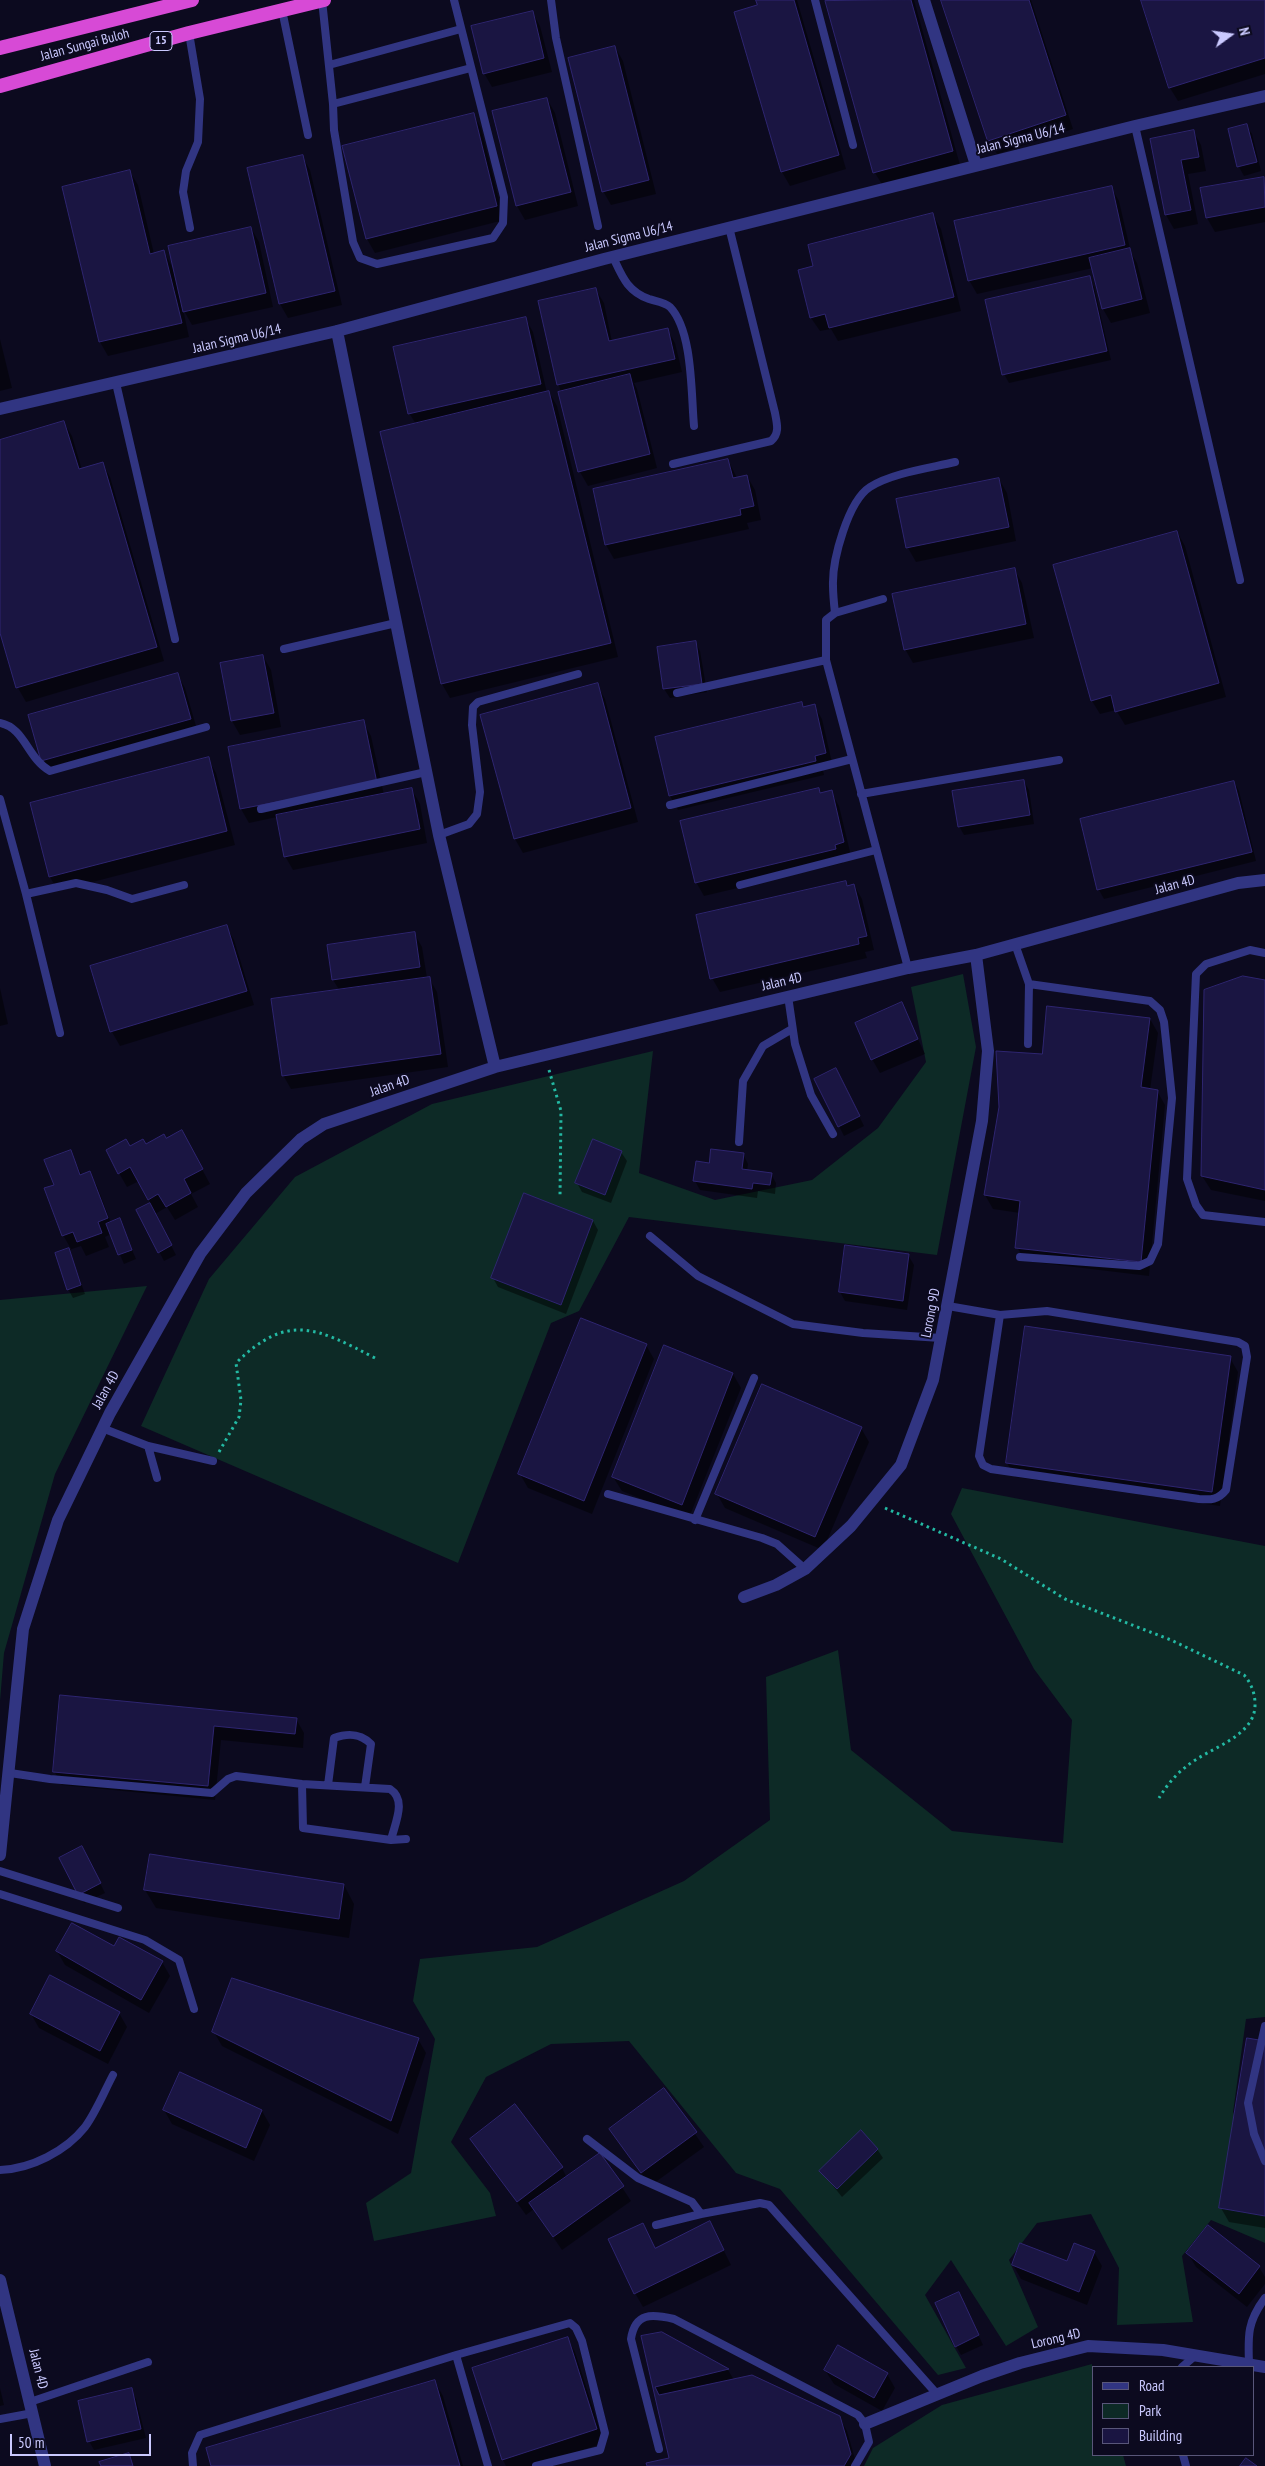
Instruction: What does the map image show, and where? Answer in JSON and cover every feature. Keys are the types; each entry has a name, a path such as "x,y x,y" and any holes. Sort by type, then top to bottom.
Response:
{"highway":[{"name":"Jalan Sungai Buloh","path":"0,48 192,0"},
{"name":"Jalan Sungai Buloh","path":"0,86 188,33 323,0"}],"street":[{"path":"924,0 976,165"},
{"name":"Jalan Sigma U6/14","path":"0,409 337,331 729,227 1135,126 1265,96"},
{"path":"337,331 439,835 495,1067"},
{"name":"Jalan 4D","path":"0,1855 10,1773 23,1629 58,1520 102,1428 200,1254 246,1193 301,1138 324,1124 495,1067 908,968 976,955 1238,883 1265,880"},
{"name":"Lorong 9D","path":"744,1597 776,1585 805,1569 851,1526 901,1465 933,1380 982,1121 987,1060 976,955"},
{"name":"Jalan 4D","path":"0,2280 32,2407 44,2466"},
{"name":"Lorong 4D","path":"865,2424 936,2393 1020,2363 1088,2346 1163,2350 1265,2366"}],"lane":[{"path":"323,0 334,130 353,242 360,258 377,264 493,238 503,223 504,197 454,0"},
{"path":"551,0 556,38 598,226"},
{"path":"815,0 853,145"},
{"path":"282,10 308,135"},
{"path":"329,64 460,29"},
{"path":"188,33 200,99 198,142 186,171 183,192 190,228"},
{"path":"333,104 471,68"},
{"path":"1135,126 1240,580"},
{"path":"673,464 771,441 776,436 778,426 729,227"},
{"path":"613,257 625,283 634,292 668,305 677,315 684,332 694,426"},
{"path":"116,383 175,639"},
{"path":"836,613 832,587 834,571 847,522 861,494 887,479 955,462"},
{"path":"883,599 836,613 826,620 826,660 908,968"},
{"path":"284,648 396,623"},
{"path":"677,694 826,660"},
{"path":"439,835 469,824 477,814 480,792 472,726 473,707 478,702 578,674"},
{"path":"0,723 10,726 20,735 38,764 50,771 206,727"},
{"path":"670,805 852,759"},
{"path":"861,794 1059,760"},
{"path":"261,809 426,772"},
{"path":"0,799 26,894 60,1033"},
{"path":"740,885 876,850"},
{"path":"26,894 76,883 132,899 184,884"},
{"path":"1015,944 1029,984 1028,1044"},
{"path":"1265,954 1250,950 1206,964 1196,974 1187,1179 1196,1205 1203,1215 1265,1222"},
{"path":"1020,1257 1139,1266 1150,1261 1158,1244 1172,1098 1164,1022 1160,1010 1150,1001 1029,984"},
{"path":"788,996 792,1029 811,1095 833,1134"},
{"path":"739,1142 743,1081 763,1046 792,1029"},
{"path":"650,1236 698,1276 793,1324 863,1334 942,1338"},
{"path":"948,1306 1000,1315 1047,1311 1238,1342 1245,1346 1247,1357 1226,1490 1221,1496 1212,1500 1199,1499 991,1469 983,1465 979,1456 1000,1315"},
{"path":"695,1520 754,1378"},
{"path":"102,1428 148,1446 214,1461"},
{"path":"148,1446 157,1478"},
{"path":"608,1494 762,1538 777,1544 805,1569"},
{"path":"328,1786 334,1738 345,1734 363,1736 371,1744 365,1787"},
{"path":"10,1773 69,1781 212,1793 228,1779 236,1776 302,1784 390,1789 397,1793 400,1802 391,1840"},
{"path":"302,1784 303,1828 391,1840 406,1839"},
{"path":"0,1871 118,1908"},
{"path":"0,1894 145,1940 179,1960 194,2009"},
{"path":"1265,2026 1248,2102 1254,2134 1265,2161"},
{"path":"0,2170 24,2166 63,2148 85,2126 113,2075"},
{"path":"587,2139 638,2178 692,2202 701,2214"},
{"path":"656,2225 760,2203 769,2206 936,2393"},
{"path":"1249,2364 1248,2334 1252,2318 1265,2298"},
{"path":"659,2449 630,2339 632,2328 638,2321 648,2316 674,2319 858,2415 865,2424 869,2442 855,2466"},
{"path":"193,2466 192,2453 200,2435 456,2355 570,2323 576,2328 582,2341 605,2433 600,2450 536,2466"},
{"path":"456,2355 488,2466"},
{"path":"1183,2366 1196,2355"},
{"path":"0,2419 148,2362"}],"path":[{"path":"544,1055 561,1112 560,1196"},
{"path":"214,1461 239,1417 242,1400 236,1363 249,1350 279,1332 298,1329 316,1331 340,1340 375,1358"},
{"path":"871,1502 1002,1559 1065,1599 1172,1640 1244,1676 1249,1681 1255,1697 1256,1714 1248,1726 1188,1764 1170,1780 1159,1798"}],"green space":[{"path":"963,974 976,1047 937,1255 629,1217 579,1311 551,1323 458,1563 141,1426 209,1279 295,1177 432,1104 653,1051 639,1173 715,1200 812,1180 878,1128 926,1062 911,987"},
{"path":"147,1286 55,1474 4,1653 0,1701 0,1300"},
{"path":"962,1488 1265,1546 1265,2017 1246,2019 1233,2112 1265,2208 1265,2243 1211,2220 1182,2256 1193,2322 1117,2325 1119,2268 1091,2214 1037,2223 1009,2260 1038,2327 1006,2346 951,2260 925,2295 966,2368 938,2375 780,2189 736,2173 629,2041 551,2044 486,2077 451,2142 490,2193 496,2216 374,2241 366,2203 411,2173 435,2039 413,2001 420,1959 537,1947 684,1881 770,1820 766,1677 838,1650 851,1750 952,1831 1063,1843 1072,1720 1034,1669 951,1514"},
{"path":"1092,2364 1092,2456 1123,2456 1126,2466 864,2466 873,2448 942,2405"}],"building":[{"path":"756,0 794,0 839,155 781,172 734,12 757,5"},
{"path":"911,0 953,151 873,173 825,1"},
{"path":"941,0 1029,0 1066,115 988,141"},
{"path":"1141,0 1265,0 1265,58 1169,88"},
{"path":"533,11 544,58 483,74 471,26"},
{"path":"615,46 649,180 602,192 568,58"},
{"path":"547,98 571,192 516,206 492,111"},
{"path":"474,113 497,206 366,239 342,146"},
{"path":"1247,124 1257,162 1237,167 1228,129"},
{"path":"1194,130 1199,157 1181,160 1191,210 1165,215 1150,139"},
{"path":"303,155 335,291 279,304 247,168"},
{"path":"130,170 150,254 164,250 182,323 99,342 62,187"},
{"path":"1264,177 1265,207 1206,218 1200,188"},
{"path":"1112,186 1125,245 968,281 954,221"},
{"path":"933,213 954,297 829,328 825,314 810,318 798,270 813,266 808,245"},
{"path":"251,227 266,293 183,312 168,246"},
{"path":"1130,248 1142,299 1102,309 1089,258"},
{"path":"1090,276 1107,351 1002,375 985,300"},
{"path":"596,288 609,341 668,328 675,359 557,385 538,301"},
{"path":"526,317 541,384 408,414 393,347"},
{"path":"630,374 650,454 578,472 558,392"},
{"path":"549,391 611,643 441,684 380,432"},
{"path":"64,421 79,469 103,462 157,647 16,688 0,633 0,440"},
{"path":"728,459 733,478 747,475 754,506 740,509 741,515 605,545 593,489"},
{"path":"999,478 1009,527 906,548 896,499"},
{"path":"1177,531 1219,683 1115,712 1111,695 1091,701 1053,565"},
{"path":"1015,568 1026,624 904,650 892,594"},
{"path":"696,641 702,684 663,689 657,647"},
{"path":"263,655 274,713 231,721 220,663"},
{"path":"178,673 191,719 41,761 28,715"},
{"path":"598,683 631,808 514,839 480,715"},
{"path":"802,702 803,707 815,704 826,753 815,756 816,761 669,796 655,737"},
{"path":"364,720 377,783 240,809 228,747"},
{"path":"209,757 227,831 49,877 30,803"},
{"path":"1024,780 1030,815 958,827 952,791"},
{"path":"1234,781 1252,852 1097,890 1080,819"},
{"path":"412,788 420,829 284,857 276,815"},
{"path":"819,788 820,793 832,790 844,842 835,845 836,849 695,883 680,821"},
{"path":"846,881 847,886 854,884 867,936 858,938 859,944 710,979 696,915"},
{"path":"227,925 247,991 110,1032 90,966"},
{"path":"415,932 420,967 332,980 327,945"},
{"path":"1243,976 1265,980 1265,1190 1201,1176 1204,990"},
{"path":"430,977 441,1054 282,1076 271,999"},
{"path":"902,1002 918,1039 871,1060 855,1023"},
{"path":"1047,1006 1150,1018 1141,1087 1158,1090 1141,1262 1015,1248 1020,1201 984,1195 999,1107 996,1051 1042,1054"},
{"path":"836,1068 860,1116 838,1127 814,1079"},
{"path":"182,1130 203,1169 184,1179 191,1193 166,1207 158,1194 148,1200 130,1167 118,1174 106,1150 126,1139 130,1146 143,1139 146,1144 164,1134 166,1138"},
{"path":"593,1139 622,1151 605,1195 575,1183"},
{"path":"711,1149 744,1153 742,1169 772,1173 770,1185 753,1183 752,1189 693,1181 696,1161 709,1163"},
{"path":"71,1150 80,1175 90,1171 108,1218 98,1222 102,1233 77,1242 73,1232 62,1236 44,1188 54,1185 44,1160"},
{"path":"524,1193 593,1220 561,1305 491,1278"},
{"path":"150,1203 172,1245 158,1253 136,1210"},
{"path":"120,1218 132,1250 118,1255 106,1224"},
{"path":"845,1245 909,1254 903,1301 839,1292"},
{"path":"69,1248 81,1285 67,1290 55,1253"},
{"path":"581,1318 647,1344 584,1501 518,1474"},
{"path":"1025,1326 1231,1356 1212,1492 1006,1463"},
{"path":"664,1345 733,1373 682,1505 612,1477"},
{"path":"762,1384 862,1427 815,1537 715,1494"},
{"path":"60,1695 297,1718 295,1734 214,1726 208,1786 53,1772"},
{"path":"82,1846 101,1883 78,1895 59,1858"},
{"path":"150,1854 344,1884 339,1919 144,1890"},
{"path":"72,1923 114,1946 119,1937 163,1961 141,2000 56,1951"},
{"path":"50,1975 120,2012 100,2051 30,2014"},
{"path":"232,1978 419,2038 391,2121 212,2032"},
{"path":"1247,2038 1265,2041 1265,2216 1219,2208"},
{"path":"180,2072 262,2110 246,2148 163,2110"},
{"path":"664,2088 697,2132 641,2173 609,2129"},
{"path":"515,2104 563,2167 517,2202 470,2139"},
{"path":"861,2130 878,2149 837,2189 819,2171"},
{"path":"600,2153 624,2186 553,2237 529,2203"},
{"path":"710,2221 724,2250 634,2294 608,2239 643,2223 655,2248"},
{"path":"1208,2225 1260,2266 1239,2294 1186,2253"},
{"path":"1020,2243 1067,2261 1074,2243 1095,2251 1079,2292 1012,2265"},
{"path":"959,2292 979,2335 955,2347 935,2303"},
{"path":"662,2332 729,2369 655,2387 659,2395 752,2375 840,2416 851,2454 844,2466 647,2466 646,2463 669,2458 641,2336"},
{"path":"568,2337 597,2429 502,2460 472,2368"},
{"path":"838,2345 888,2373 874,2398 824,2370"},
{"path":"435,2380 460,2466 211,2466 206,2448"},
{"path":"132,2388 141,2429 87,2442 78,2401"},
{"path":"129,2453 133,2466 101,2466 99,2462"},
{"path":"1246,2458 1257,2466 1240,2466"}]}
